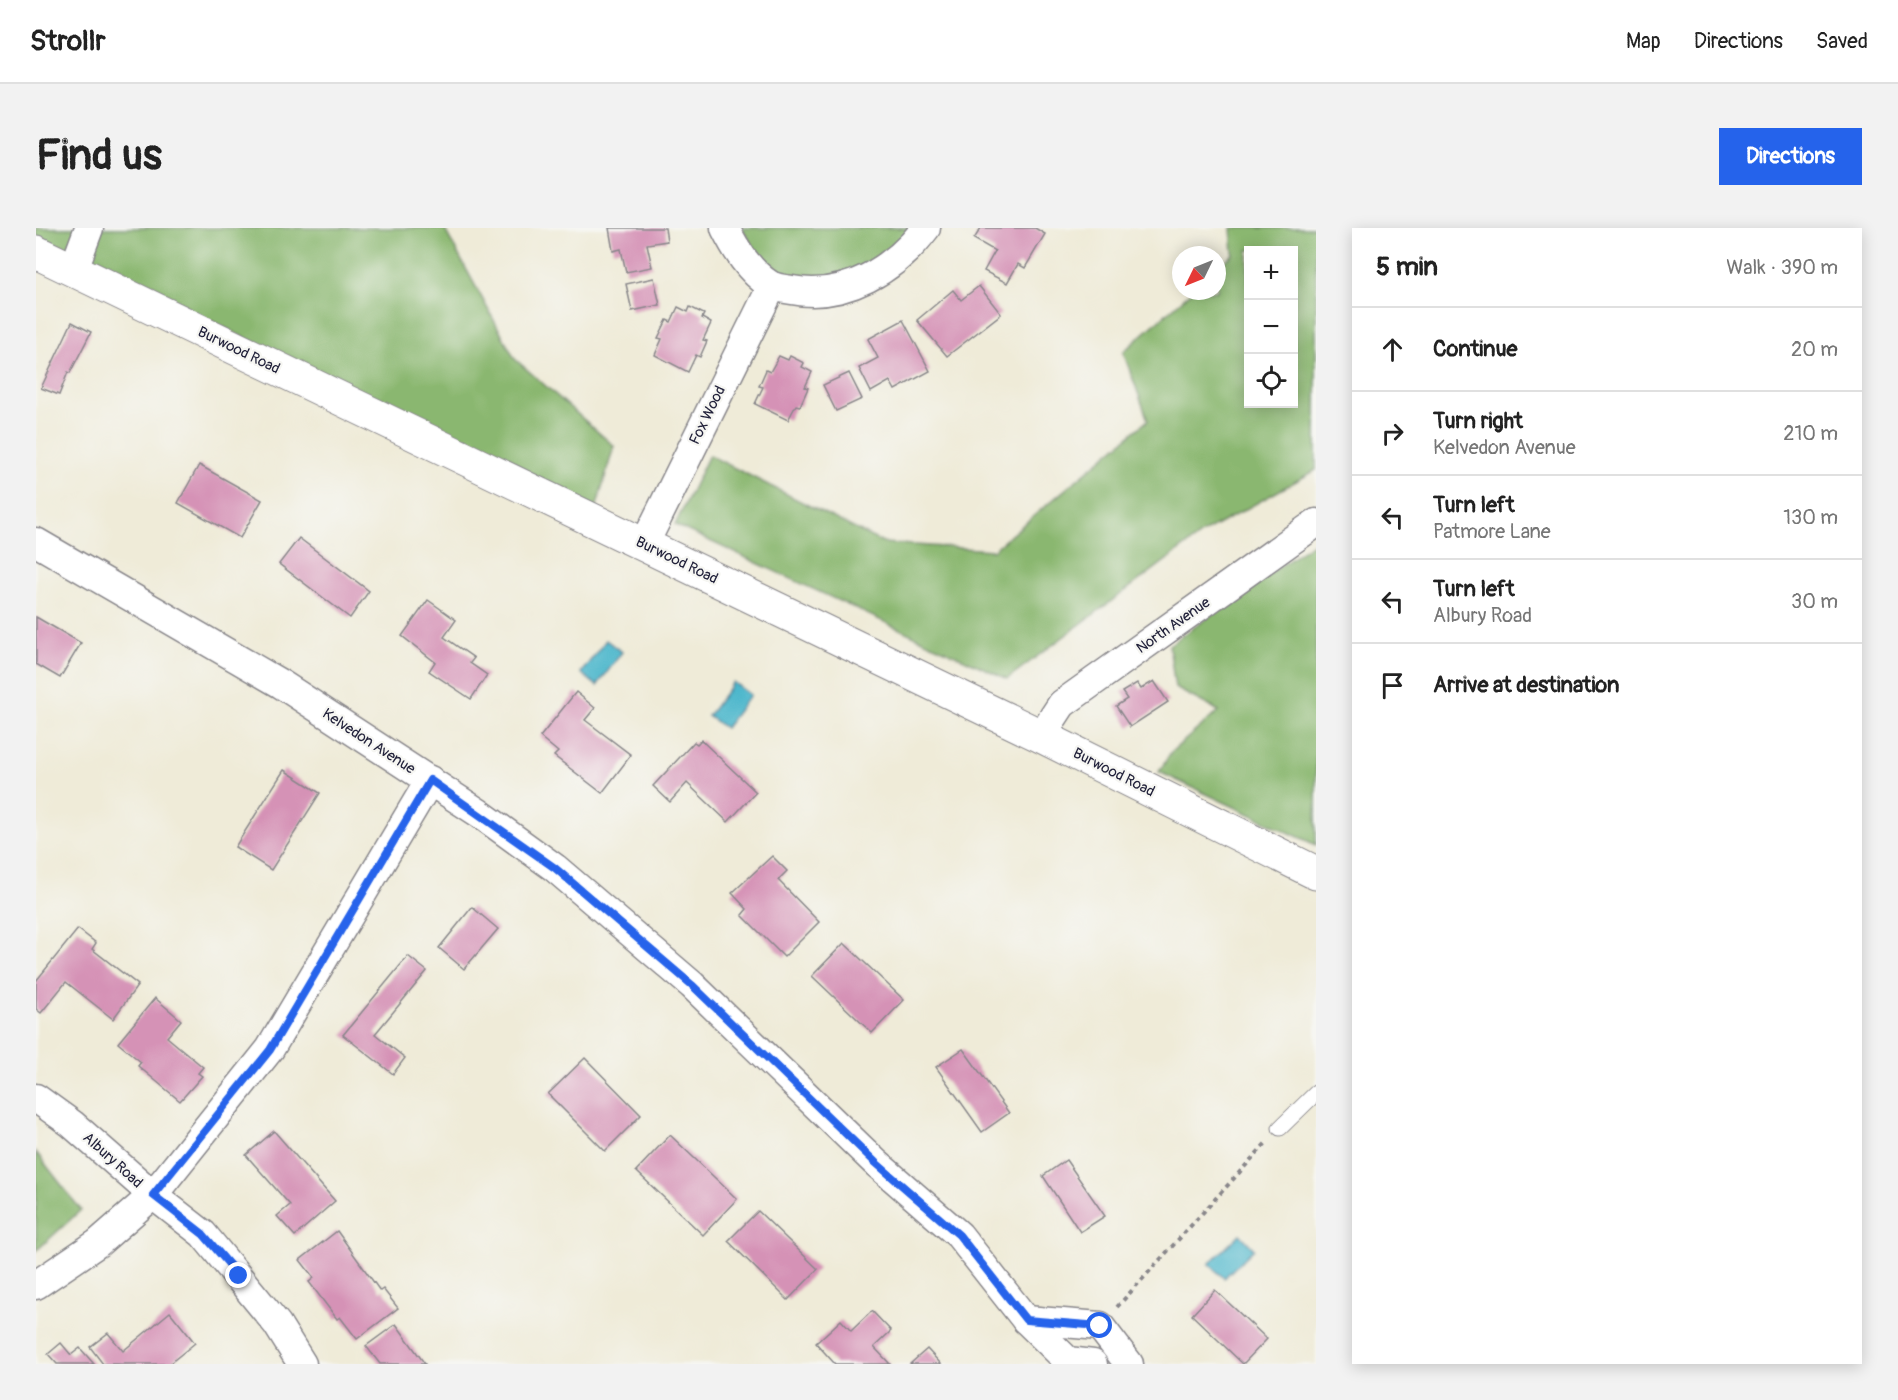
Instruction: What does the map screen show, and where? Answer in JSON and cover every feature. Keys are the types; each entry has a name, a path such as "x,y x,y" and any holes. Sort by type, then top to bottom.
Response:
{"street":[{"path":"73,271 89,228"},
{"path":"725,228 736,251 753,271 772,286 823,293 845,287 889,266 926,228"},
{"name":"Burwood Road","path":"36,252 1041,736 1316,873"},
{"name":"Fox Wood","path":"644,544 772,286"},
{"name":"North Avenue","path":"1041,736 1062,704 1316,523"},
{"name":"Kelvedon Avenue","path":"36,542 281,684 430,780 555,868 692,985 875,1162 959,1235 1026,1320 1068,1361 1093,1364"},
{"path":"36,1285 98,1243 153,1195 270,1050 430,780"},
{"name":"Albury Road","path":"36,1098 72,1124 153,1195 203,1234 277,1324 302,1364"},
{"path":"1026,1320 1100,1326 1129,1364"}],"lane":[{"path":"1280,1128 1316,1093"}],"path":[{"path":"1100,1326 1280,1128"}],"green space":[{"path":"36,228 444,228 515,359 614,446 596,509 36,236"},
{"path":"742,228 913,228 893,246 870,261 847,272 823,278 800,277 778,269 759,253"},
{"path":"1231,228 1316,228 1316,470 1203,533 1007,679 675,525 709,455 883,543 993,550 1148,420 1123,352 1182,300 1226,300 1226,261 1233,254"},
{"path":"1316,541 1316,845 1159,772 1171,752 1219,711 1175,688 1169,645"},
{"path":"36,1152 81,1210 36,1251"}],"water":[{"path":"606,640 622,652 597,686 581,673"},
{"path":"733,682 750,695 725,728 708,716"},
{"path":"1240,1234 1254,1249 1224,1278 1209,1264"}],"building":[{"path":"609,228 665,228 667,241 647,244 652,267 626,272 621,249 613,251"},
{"path":"981,228 1035,228 1045,234 1025,268 1018,264 1007,283 984,271 995,251 974,239"},
{"path":"654,278 660,305 632,311 626,284"},
{"path":"979,286 1001,314 947,356 917,320 953,290 961,300"},
{"path":"678,307 688,312 690,307 704,314 702,318 711,323 703,340 707,341 700,357 696,355 688,372 655,355 662,339 658,338 667,320 671,322"},
{"path":"903,320 930,371 895,390 890,381 871,392 859,368 878,358 868,339"},
{"path":"72,322 91,332 70,373 68,372 59,395 41,388"},
{"path":"779,356 788,360 790,356 804,363 802,367 812,372 800,406 796,405 788,420 755,404 763,387 759,386 766,370 770,372"},
{"path":"849,373 862,399 836,411 823,385"},
{"path":"199,465 262,500 240,538 178,503"},
{"path":"299,538 369,591 350,618 279,564"},
{"path":"428,600 456,620 444,637 474,658 470,663 487,675 471,699 429,671 435,662 402,636"},
{"path":"36,617 81,643 60,678 36,664"},
{"path":"1154,681 1168,702 1130,727 1116,706 1127,699 1122,692 1137,683 1141,689"},
{"path":"576,692 595,708 585,720 631,755 602,793 554,756 558,752 540,737"},
{"path":"701,740 756,792 728,822 687,783 670,802 653,786 694,742 697,744"},
{"path":"284,770 320,793 271,870 235,847"},
{"path":"772,856 787,871 778,880 819,922 784,957 742,915 747,909 732,893"},
{"path":"472,907 498,929 464,969 439,948"},
{"path":"78,929 96,943 92,949 138,985 113,1019 66,982 41,1013 36,1009 36,981"},
{"path":"844,943 904,1000 872,1033 812,976"},
{"path":"408,956 427,971 375,1034 405,1058 393,1074 343,1035"},
{"path":"155,998 181,1020 167,1037 203,1067 198,1073 202,1076 180,1101 138,1066 141,1062 118,1043"},
{"path":"963,1049 1009,1113 982,1132 936,1067"},
{"path":"585,1058 641,1115 605,1151 548,1094"},
{"path":"274,1131 335,1201 295,1236 277,1216 290,1205 246,1155"},
{"path":"670,1135 737,1199 703,1235 636,1171"},
{"path":"1066,1160 1105,1216 1080,1232 1043,1176"},
{"path":"758,1211 818,1269 788,1300 728,1241"},
{"path":"337,1231 380,1291 383,1289 398,1308 357,1339 340,1317 337,1319 309,1282 314,1278 300,1260"},
{"path":"1215,1290 1267,1339 1243,1364 1192,1315"},
{"path":"872,1311 891,1331 874,1347 890,1364 835,1364 816,1343 841,1320 851,1331"},
{"path":"170,1312 195,1343 169,1364 103,1364 90,1347 108,1333 123,1351"},
{"path":"396,1324 425,1364 380,1364 366,1346"},
{"path":"61,1343 71,1355 80,1348 94,1364 57,1364 48,1354"},
{"path":"927,1349 941,1364 910,1364"}],"route":[{"path":"239,1276 203,1234 153,1195 270,1050 430,780 520,841 555,868 692,985 875,1162 959,1235 1026,1320 1100,1326"}]}
